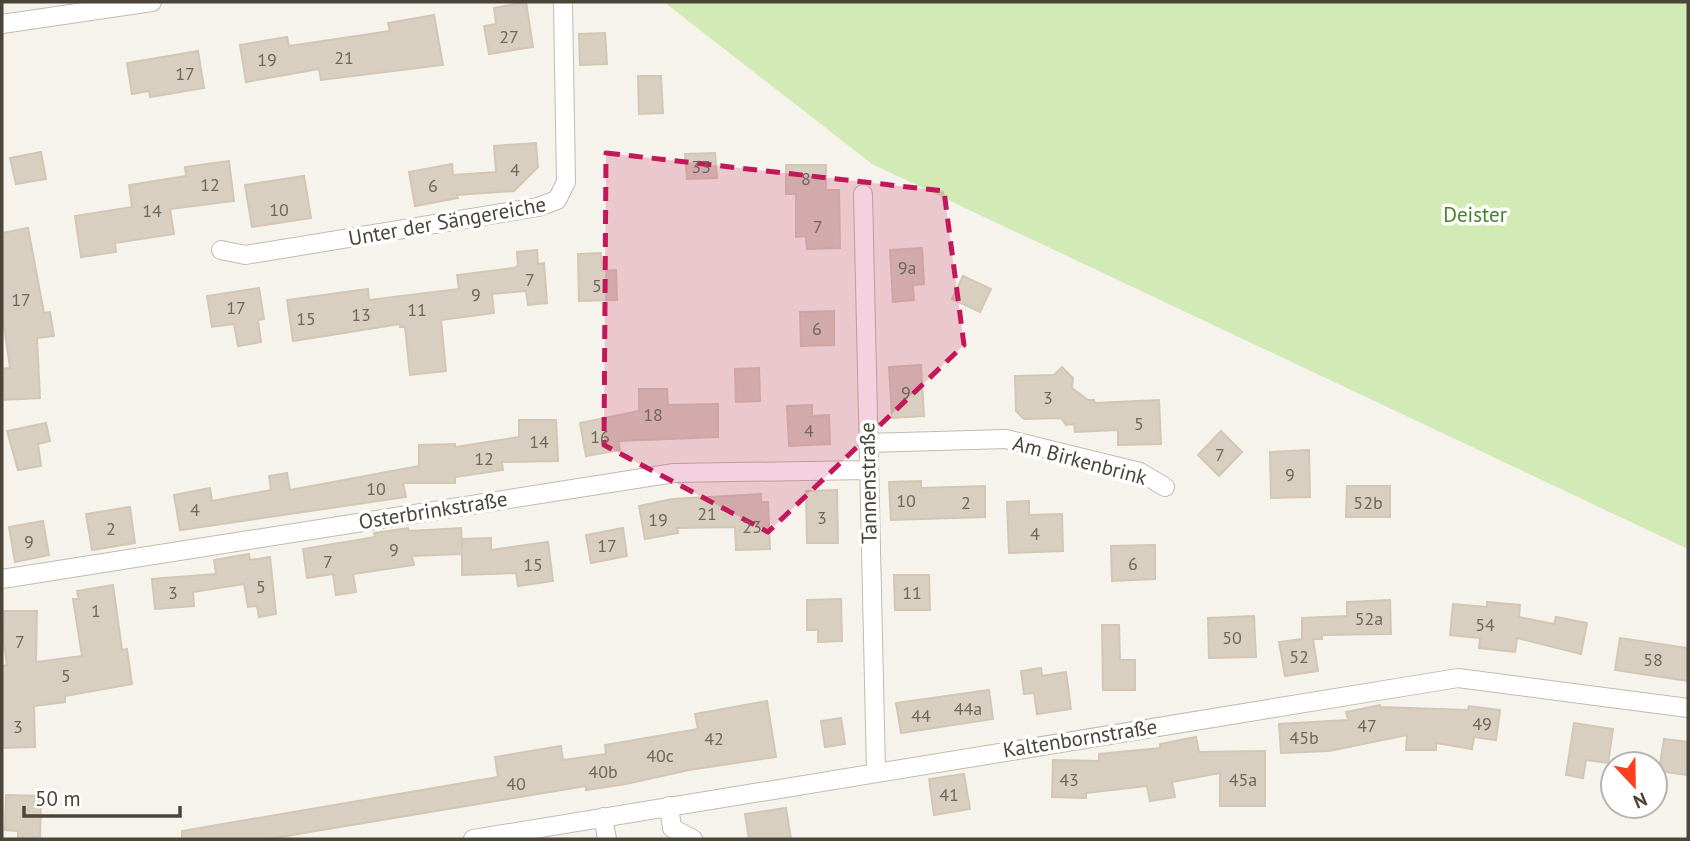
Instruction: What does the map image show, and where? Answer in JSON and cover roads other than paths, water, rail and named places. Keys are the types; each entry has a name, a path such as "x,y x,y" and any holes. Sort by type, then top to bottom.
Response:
{"street":[{"path":"2,23 152,2"},
{"name":"Unter der Sängereiche","path":"221,250 245,255 538,207 557,200 566,182 563,2"},
{"name":"Tannenstraße","path":"863,194 867,470 876,771"},
{"name":"Am Birkenbrink","path":"867,443 1006,439 1140,472 1166,487"},
{"name":"Osterbrinkstraße","path":"2,579 674,473 867,470"},
{"name":"Kaltenbornstraße","path":"473,839 876,771 1458,678 1688,708"},
{"path":"668,806 672,828 693,839"},
{"path":"603,817 607,839"}],"park label":[{"name":"Deister","path":"1475,214"}]}
